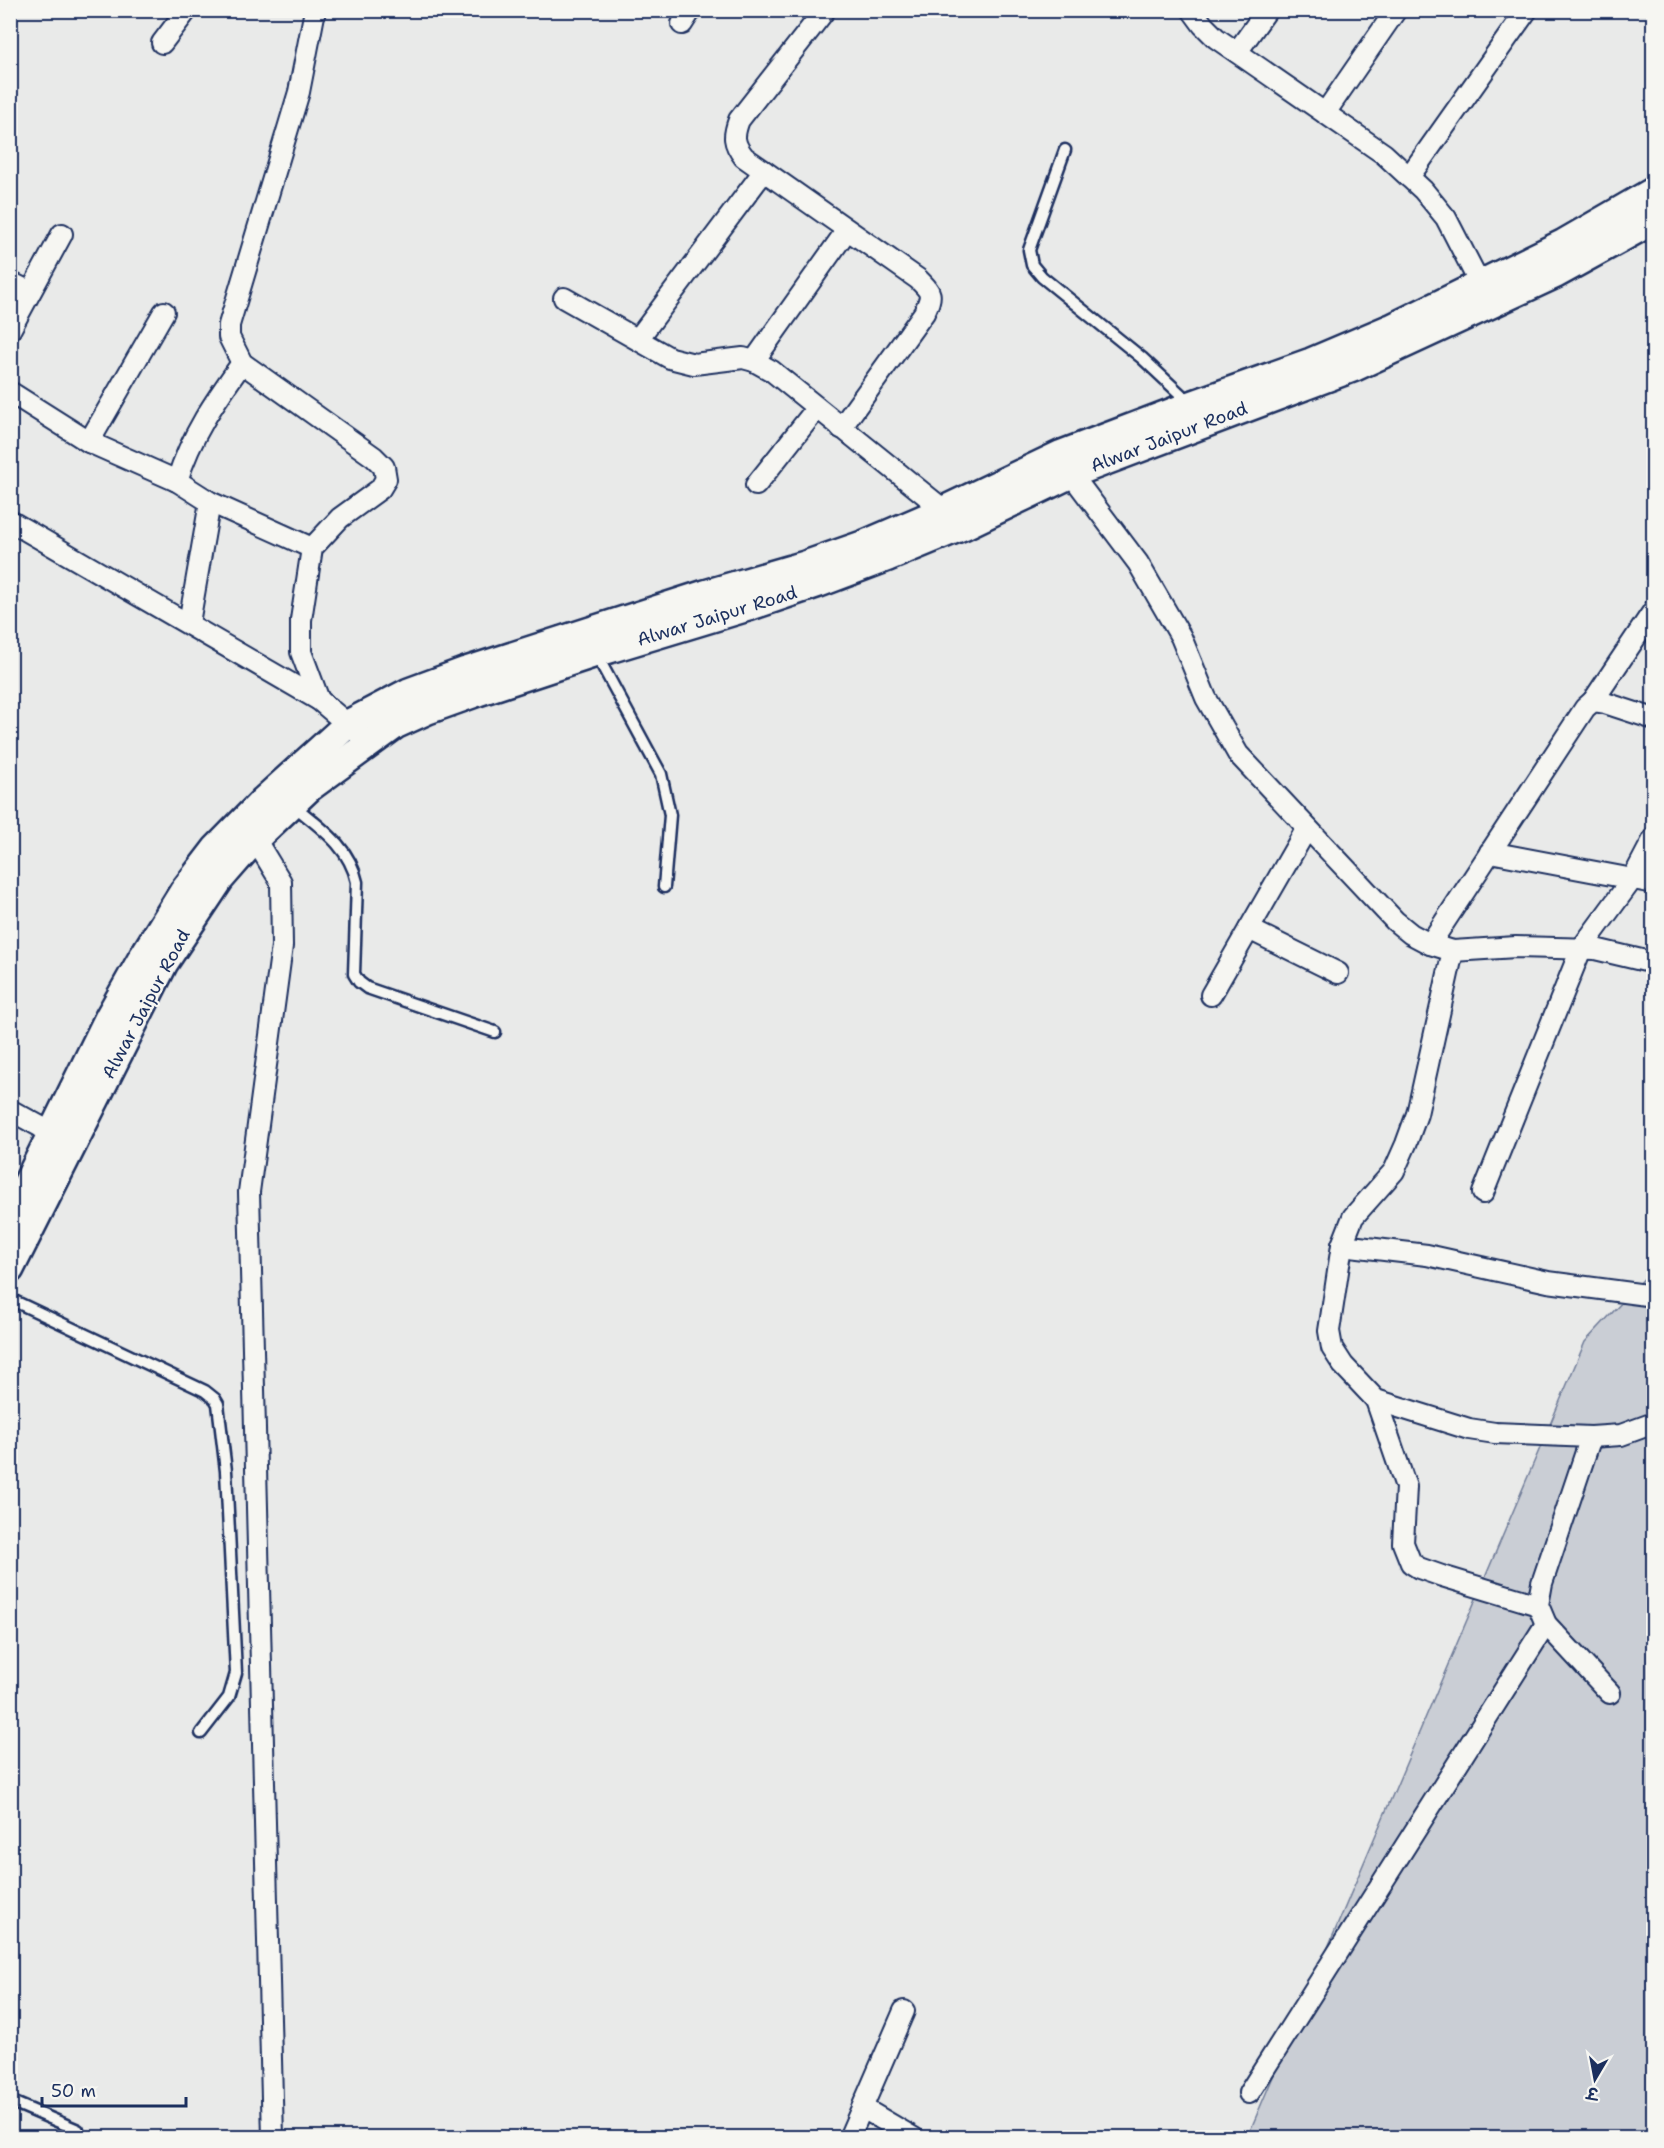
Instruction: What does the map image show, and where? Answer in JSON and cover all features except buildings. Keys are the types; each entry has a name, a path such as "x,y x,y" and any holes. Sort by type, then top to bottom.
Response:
{"main road":[{"name":"Alwar Jaipur Road","path":"12,1213 39,1186 164,963 220,879 255,838 310,787 395,725 428,710 596,653 748,608 819,583 963,526 1067,464 1191,405 1311,362 1391,328 1564,243 1653,191"},
{"name":"Alwar Jaipur Road","path":"10,1269 39,1186 52,1132 110,1017 144,955 183,892 216,849 264,800 348,724 409,692 457,674 705,594 805,565 865,544 944,510 1067,464 1354,367 1546,279 1653,220"}],"street":[{"path":"162,44 187,10"},
{"path":"315,10 299,92 229,326 230,336 242,363 374,457 384,467 386,479 380,489 340,518 312,548 301,620 301,652 320,700"},
{"path":"1192,10 1203,26 1216,38 1384,154 1409,177 1446,218 1480,284"},
{"path":"1237,52 1268,10"},
{"path":"1325,113 1396,10"},
{"path":"1409,177 1527,10"},
{"path":"815,14 740,120 734,136 736,147 744,157 918,279 929,291 931,298 924,313 841,429"},
{"path":"638,339 764,171"},
{"path":"754,361 847,230"},
{"path":"10,330 62,234"},
{"path":"10,282 30,292"},
{"path":"564,298 670,358 694,364 743,358 772,371 944,510"},
{"path":"89,442 165,312"},
{"path":"177,481 185,454 208,410 242,363"},
{"path":"10,392 89,442 177,481 210,502 312,548"},
{"path":"756,485 817,408"},
{"path":"1067,464 1138,562 1181,637 1206,698 1238,754 1395,921 1411,934 1430,944 1453,951 1516,947 1581,949 1653,963"},
{"path":"189,623 210,502"},
{"path":"10,522 320,700 369,742"},
{"path":"1430,944 1585,708 1593,701 1653,610"},
{"path":"1593,701 1653,718"},
{"path":"1211,995 1307,828"},
{"path":"255,838 281,882 282,946 249,1192 273,2138"},
{"path":"1483,1193 1581,949 1633,878 1653,838"},
{"path":"1490,852 1653,882"},
{"path":"1249,929 1338,973"},
{"path":"1453,951 1417,1114 1406,1144 1394,1171 1353,1217 1342,1245 1329,1331 1332,1348 1343,1365 1376,1400 1406,1487 1403,1543 1411,1563 1542,1615 1611,1693"},
{"path":"10,1110 52,1132"},
{"path":"1342,1245 1427,1255 1548,1282 1653,1296"},
{"path":"1376,1400 1469,1429 1495,1433 1591,1437 1621,1435 1653,1423"},
{"path":"1249,2093 1542,1615 1542,1583 1591,1437"},
{"path":"849,2138 904,2011"},
{"path":"863,2108 914,2138"}],"lane":[{"path":"1065,150 1029,250 1032,265 1042,277 1142,358 1191,405"},
{"path":"596,653 661,774 670,814 664,887"},
{"path":"291,804 340,845 355,871 357,882 354,974 359,982 368,988 495,1032"},
{"path":"10,1299 205,1391 218,1404 225,1471 236,1673 229,1697 201,1733"},
{"path":"10,2101 78,2130"}],"shaded area":[{"path":"1653,1269 1653,2137 1247,2138 1585,1342"}]}
